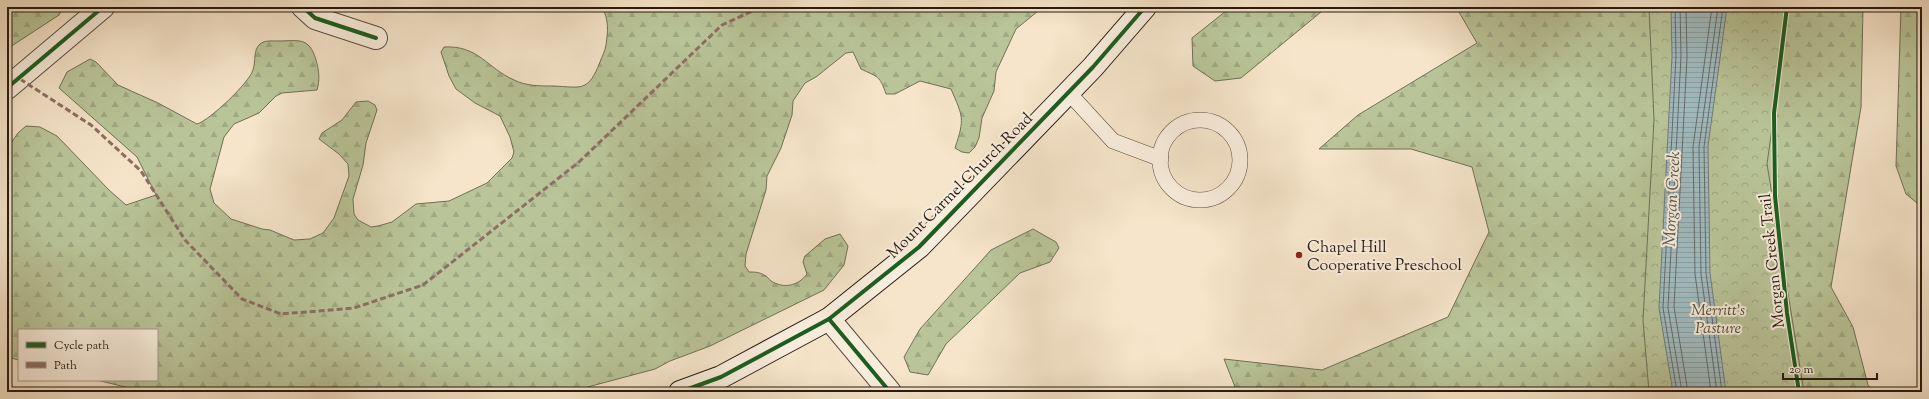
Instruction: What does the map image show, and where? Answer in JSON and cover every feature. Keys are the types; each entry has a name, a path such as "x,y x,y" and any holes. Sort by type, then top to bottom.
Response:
{"main road":[{"path":"7,88 103,7"},
{"path":"303,7 315,18 376,38"},
{"name":"Mount Carmel Church Road","path":"680,392 721,377 829,319 919,247 1069,93 1145,7"},
{"path":"829,319 890,392"}],"lane":[{"path":"1069,93 1113,141 1161,159"},
{"path":"1193,121 1207,121 1220,125 1234,140 1240,158 1238,171 1233,182 1224,192 1214,198 1201,200 1188,198 1172,188 1162,172 1161,159 1163,146 1170,134 1180,125 1193,121"}],"green space":[{"path":"7,7 63,7 59,15 7,49"},
{"path":"602,7 1043,7 1016,29 996,72 994,91 982,118 979,138 975,147 969,153 962,152 955,148 960,130 961,118 951,89 920,81 895,94 886,94 878,78 861,69 853,52 846,53 816,77 805,83 793,101 792,115 781,148 767,176 766,190 746,254 745,266 749,272 762,274 771,281 781,285 795,284 807,274 803,262 805,256 825,239 840,234 848,246 844,265 824,290 710,346 670,361 655,369 569,392 145,392 101,381 158,381 158,329 18,329 18,360 7,357 7,149 18,133 26,126 40,127 57,136 109,190 126,205 156,195 137,157 59,88 67,72 90,59 96,62 118,85 158,103 197,124 211,116 219,109 237,92 250,76 254,67 256,49 260,44 269,41 297,41 306,43 313,52 317,64 319,79 317,90 282,93 276,96 259,113 234,124 224,137 210,189 214,203 231,219 262,229 270,230 294,240 310,239 323,233 334,218 349,176 348,164 339,154 319,139 322,133 342,120 356,102 368,101 375,105 377,110 366,143 363,165 353,199 354,214 358,220 371,227 378,226 392,222 416,204 449,201 487,183 512,158 514,152 510,137 500,116 475,103 456,89 449,76 441,52 444,47 456,47 474,53 496,70 514,80 523,83 543,86 577,87 587,83 592,79 596,72 606,47 606,16"},
{"path":"1231,7 1327,7 1241,78 1215,81 1193,66 1192,38"},
{"path":"1456,7 1863,7 1861,107 1831,287 1853,327 1868,385 1874,392 1237,392 1224,359 1322,370 1448,317 1489,232 1472,167 1411,149 1319,149 1358,115 1477,43"},
{"name":"Merritt's Pasture","path":"1649,7 1789,7 1767,164 1804,392 1649,392 1643,320 1654,120"},
{"path":"1901,7 1922,7 1922,195 1917,203 1906,194 1896,166"},
{"path":"1033,229 1056,242 1059,248 1050,262 1020,273 946,344 928,375 910,372 904,357 920,329 991,250"}],"water":[{"name":"Morgan Creek","path":"1671,7 1727,7 1708,146 1710,273 1726,392 1673,392 1659,308 1672,56"}],"marked path":[{"path":"20,79 91,125 141,171 185,240 242,299 281,314 354,308 423,285 579,162 722,25 757,9 767,7"}],"cycle path":[{"path":"7,88 103,7"},
{"path":"303,7 315,18 376,38"},
{"path":"680,392 721,377 829,319 919,247 1093,67 1145,7"},
{"name":"Morgan Creek Trail","path":"1787,7 1774,113 1775,196 1787,313 1799,392"},
{"path":"829,319 890,392"}],"place":[{"name":"Chapel Hill Cooperative Preschool","path":"1299,255"}]}
